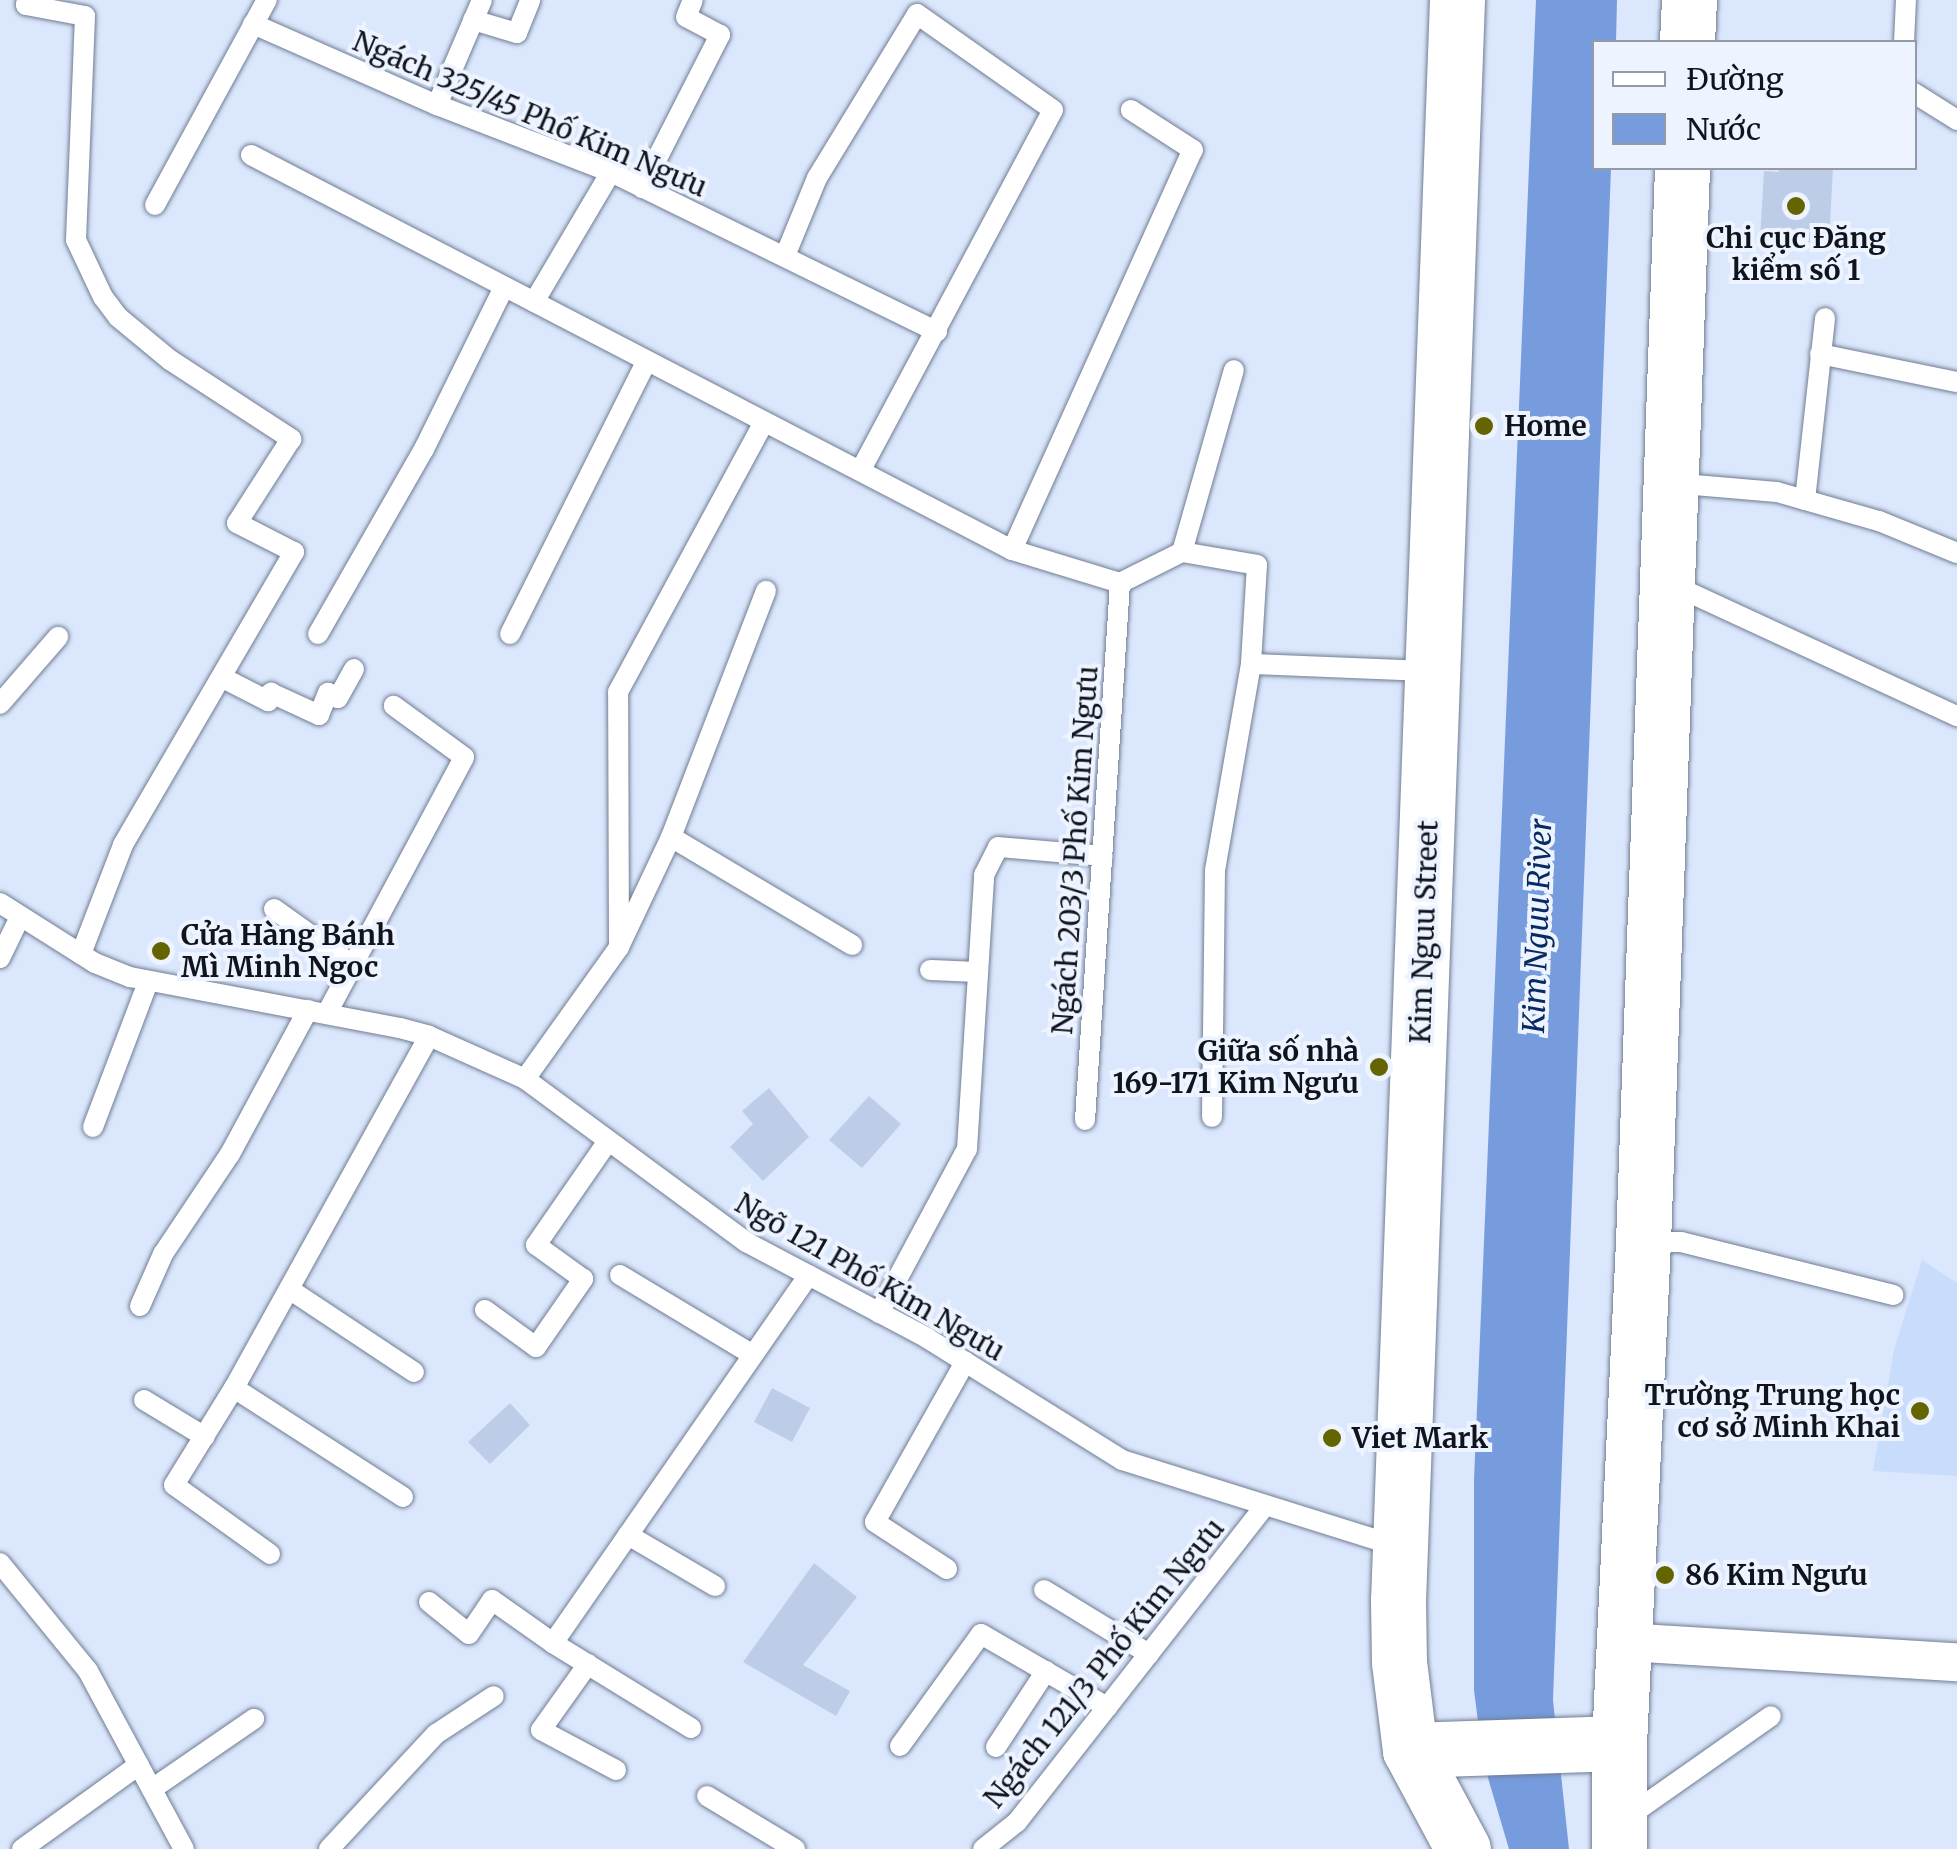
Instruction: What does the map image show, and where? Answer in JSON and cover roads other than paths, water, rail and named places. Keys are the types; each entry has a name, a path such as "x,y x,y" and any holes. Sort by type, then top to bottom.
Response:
{"main road":[{"name":"Kim Nguu Street","path":"1457,0 1399,1546 1399,1662 1433,1750 1463,1849"},
{"path":"1687,40 1689,0"},
{"path":"1618,1836 1600,1744 1626,1642 1682,170"},
{"path":"1433,1750 1600,1744"}],"street":[{"path":"1626,1642 1957,1662"}],"lane":[{"path":"28,0 26,5 85,16 76,240 103,298 118,318 170,360 290,439 237,523 294,552 224,678 123,845 81,954"},
{"path":"155,205 267,0"},
{"path":"437,105 477,10 516,33 530,0"},
{"path":"642,188 720,35 686,17 693,0"},
{"path":"1904,40 1906,0"},
{"path":"785,256 817,178 917,14 1053,110 860,472"},
{"name":"Ngách 325/45 Phố Kim Ngưu","path":"253,24 437,105 611,172 937,332"},
{"path":"1917,96 1957,120"},
{"path":"1012,550 1193,150 1131,110"},
{"path":"251,156 1012,550 1120,584 1182,552 1257,565 1251,664 1214,870 1212,1117"},
{"path":"534,302 611,172"},
{"path":"318,634 424,449 504,287"},
{"path":"1805,500 1825,318"},
{"path":"1820,354 1957,382"},
{"path":"510,634 647,361"},
{"path":"1182,552 1234,370"},
{"path":"619,947 618,692 764,422"},
{"path":"1669,483 1776,492 1878,521 1957,553"},
{"path":"1666,582 1957,716"},
{"name":"Ngách 203/3 Phố Kim Ngưu","path":"1085,1120 1120,584"},
{"path":"525,1078 619,947 671,837 766,592"},
{"path":"0,704 58,637"},
{"path":"1251,664 1434,671"},
{"path":"224,678 268,702 272,694 318,715 328,693 338,698 354,669"},
{"path":"140,1306 163,1254 351,964 464,757 394,706"},
{"path":"671,837 852,945"},
{"path":"879,1312 967,1149 984,875 998,847 1103,856"},
{"name":"Ngõ 121 Phố Kim Ngưu","path":"0,903 81,954 148,982 429,1036 525,1078 746,1242 879,1312 1122,1460 1263,1508 1399,1546"},
{"path":"274,909 351,964"},
{"path":"0,958 20,917"},
{"path":"930,970 978,972"},
{"path":"93,1127 148,982"},
{"path":"270,1554 174,1485 234,1388 429,1036"},
{"path":"485,1310 536,1347 582,1279 536,1245 608,1141"},
{"path":"1644,1242 1681,1242 1893,1295"},
{"path":"620,1275 753,1354"},
{"path":"553,1643 809,1275"},
{"path":"289,1289 414,1372"},
{"path":"947,1569 876,1522 965,1362"},
{"path":"234,1388 403,1497"},
{"path":"144,1400 204,1436"},
{"name":"Ngách 121/3 Phố Kim Ngưu","path":"983,1849 1017,1822 1263,1508"},
{"path":"628,1535 716,1586"},
{"path":"0,1563 88,1671 184,1849"},
{"path":"1044,1590 1149,1654"},
{"path":"429,1602 469,1634 492,1600 553,1643 691,1728"},
{"path":"900,1746 982,1634 1107,1707"},
{"path":"588,1664 540,1730 616,1770"},
{"path":"996,1747 1046,1672"},
{"path":"330,1849 436,1734 494,1696"},
{"path":"1618,1836 1771,1716"},
{"path":"152,1789 212,1744 254,1719"},
{"path":"22,1849 139,1765"},
{"path":"707,1796 795,1849"}],"water":[{"name":"Kim Nguu River","path":"1536,0 1617,0 1616,40 1592,40 1592,170 1611,170 1553,1700 1569,1849 1509,1849 1483,1761 1474,1690 1474,1480"}],"place":[{"name":"Chi cục Đăng kiểm số 1","path":"1796,206"},
{"name":"Home","path":"1484,426"},
{"name":"Cửa Hàng Bánh Mì Minh Ngoc","path":"161,951"},
{"name":"Giữa số nhà 169-171 Kim Ngưu","path":"1379,1067"},
{"name":"Trường Trung học cơ sở Minh Khai","path":"1920,1411"},
{"name":"Viet Mark","path":"1332,1438"},
{"name":"86 Kim Ngưu","path":"1665,1575"}]}
